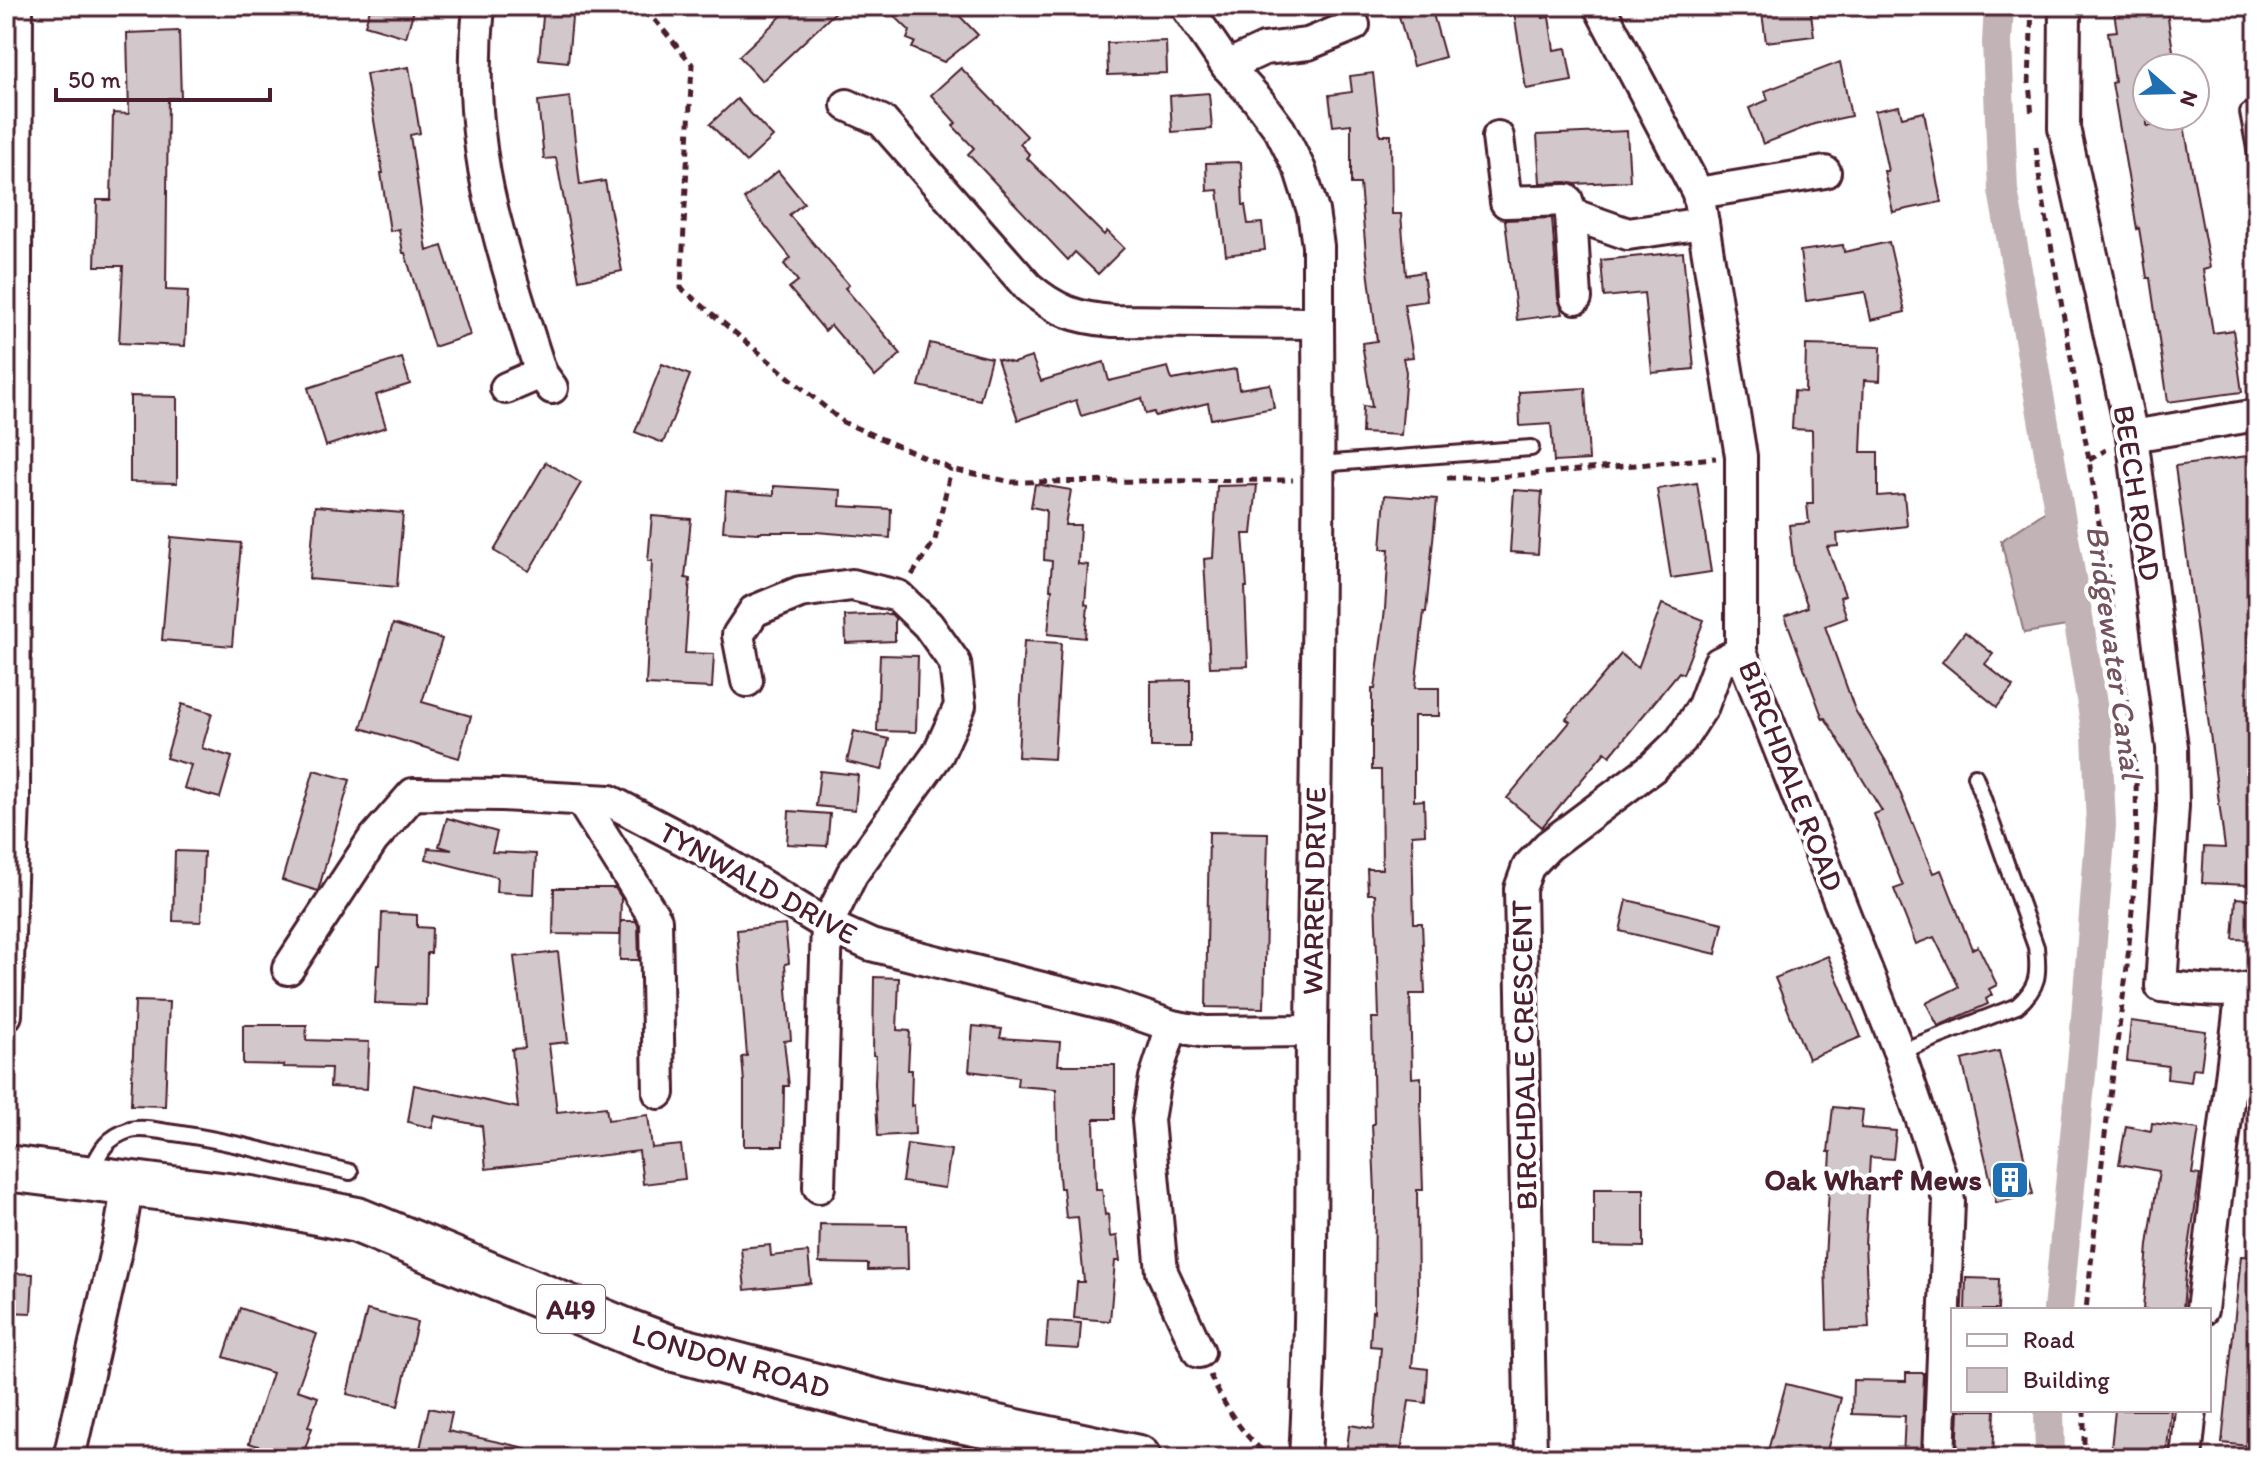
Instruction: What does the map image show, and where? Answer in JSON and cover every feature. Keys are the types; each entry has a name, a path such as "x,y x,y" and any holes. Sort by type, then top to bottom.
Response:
{"highway":[{"name":"LONDON ROAD","path":"6,1168 252,1199 357,1220 671,1348 876,1402 1138,1458"}],"street":[{"path":"479,6 475,83 488,189 497,230 547,381 506,388"},
{"name":"WARREN DRIVE","path":"1186,6 1227,66 1280,130 1300,170 1313,211 1318,246 1319,472 1311,1335 1305,1458"},
{"name":"BIRCHDALE ROAD","path":"1599,6 1701,208 1741,456 1741,652 1899,1052 1949,1201 1939,1458"},
{"name":"BEECH ROAD","path":"2065,6 2064,128 2132,436 2172,747 2173,806 2161,986 2219,991 2250,988"},
{"path":"6,1015 14,13"},
{"path":"1227,66 1264,49 1308,44 1354,25"},
{"path":"847,105 882,121 1028,287 1060,310 1113,321 1318,323"},
{"path":"1498,137 1506,202 1567,200 1571,214 1576,298"},
{"path":"1571,214 1628,234 1701,208 1825,172"},
{"path":"2132,436 2257,415"},
{"path":"747,681 738,635 754,611 800,592 852,585 898,596 928,625 955,663 960,706 938,754 852,874 827,925 816,1187"},
{"name":"BIRCHDALE CRESCENT","path":"1531,1458 1520,889 1528,867 1548,846 1653,767 1681,740 1703,706 1719,663 1741,652"},
{"name":"TYNWALD DRIVE","path":"288,969 372,841 413,794 610,801 707,852 827,925 871,945 1114,1006 1172,1026 1206,1032 1312,1031"},
{"path":"581,800 656,920 659,1093"},
{"path":"2202,1308 2250,988"},
{"path":"1172,1026 1155,1078 1148,1120 1162,1272 1199,1352"},
{"path":"69,1458 119,1237 108,1180"},
{"path":"2186,1458 2191,1412"}],"lane":[{"path":"2248,112 2257,159"},
{"path":"1319,472 1531,448"},
{"path":"1899,1052 2017,1006 2035,986 2038,977 2036,947 1975,776"},
{"path":"108,1180 102,1147 132,1130 146,1129 190,1135 350,1172"}],"path":[{"path":"630,6 654,19 692,64 681,288 843,422 951,469 1012,482 1319,472"},
{"path":"2032,6 2029,82 2033,125"},
{"path":"2035,139 2119,648 2136,776 2137,853 2127,967 2086,1308"},
{"path":"1441,478 1486,478 1741,456"},
{"path":"898,596 935,540 951,469"},
{"path":"1199,1352 1235,1421 1256,1447 1269,1456"},
{"path":"2084,1412 2084,1458"}],"shaded area":[{"path":"2058,503 2079,624 2024,633 2001,541"}],"building":[{"path":"371,6 415,6 406,37 365,25"},
{"path":"544,6 573,6 568,62 539,59"},
{"path":"792,6 842,6 762,81 739,56"},
{"path":"884,6 950,6 978,35 944,62 912,48 915,42 907,39 910,31"},
{"path":"1513,6 1540,6 1543,18 1549,17 1554,50 1566,48 1572,81 1526,89"},
{"path":"1761,6 1810,6 1814,36 1766,42"},
{"path":"2113,6 2166,6 2173,52 2131,52 2131,132 2185,132 2210,268 2203,270 2213,333 2233,330 2242,392 2168,402 2150,278 2147,278 2137,229 2112,83 2115,82 2108,32 2117,31"},
{"path":"1431,7 1445,57 1413,66 1399,16"},
{"path":"179,31 181,98 168,98 166,290 188,291 185,346 119,343 123,266 95,266 97,200 111,200 113,113 129,114 127,33"},
{"path":"1166,41 1167,73 1108,75 1107,43"},
{"path":"1840,62 1851,116 1814,124 1763,144 1749,108 1768,100 1765,91"},
{"path":"409,67 420,133 410,135 427,251 442,246 470,335 434,347 403,253 399,229 390,231 366,74"},
{"path":"961,68 1027,136 1020,144 1030,155 1027,158 1104,235 1107,231 1124,248 1098,274 1075,252 1068,260 968,154 974,148 953,126 956,123 931,95"},
{"path":"1373,73 1380,135 1391,135 1392,214 1401,214 1406,275 1423,272 1427,301 1404,304 1413,357 1403,358 1406,372 1401,435 1362,433 1363,406 1372,407 1362,343 1377,341 1360,184 1351,184 1351,124 1333,126 1329,95 1352,92 1350,76"},
{"path":"1209,93 1212,129 1172,132 1170,96"},
{"path":"570,97 580,185 605,181 622,271 579,280 556,158 544,159 538,101"},
{"path":"737,99 773,137 746,162 710,124"},
{"path":"1899,106 1902,117 1924,112 1941,202 1893,212 1875,111"},
{"path":"1627,131 1630,181 1540,183 1537,135"},
{"path":"1241,162 1243,205 1248,224 1262,223 1265,250 1226,255 1218,190 1207,191 1206,163"},
{"path":"778,171 804,203 789,215 849,285 845,288 901,354 875,377 831,325 825,331 789,288 798,281 784,264 791,258 744,199"},
{"path":"1552,218 1558,299 1563,314 1517,320 1505,220"},
{"path":"1889,242 1905,312 1871,320 1865,292 1806,301 1800,251 1843,245 1844,252"},
{"path":"1683,252 1694,369 1652,373 1644,293 1604,297 1601,260"},
{"path":"930,343 991,358 980,400 919,386"},
{"path":"1806,345 1881,347 1880,381 1864,380 1861,452 1878,452 1878,496 1904,494 1907,526 1837,534 1838,546 1827,547 1845,595 1840,597 1847,618 1825,626 1855,710 1890,768 1933,873 1941,870 1972,949 1978,946 1997,985 1989,989 1992,995 1986,999 1988,1004 1938,1026 1926,1003 1959,987 1934,937 1916,944 1894,889 1903,886 1874,814 1882,811 1823,719 1785,616 1808,607 1794,569 1789,525 1809,523 1807,504 1813,504 1812,430 1792,429 1794,391 1805,392"},
{"path":"1032,357 1041,381 1104,362 1109,381 1168,367 1172,380 1236,369 1239,389 1270,384 1274,408 1211,419 1208,403 1155,416 1154,412 1146,414 1142,398 1081,416 1076,400 1018,420 997,359 1013,363"},
{"path":"402,358 410,384 376,395 386,427 326,446 308,388"},
{"path":"662,364 690,375 663,443 635,432"},
{"path":"1585,388 1589,460 1554,462 1551,424 1520,426 1519,392"},
{"path":"130,396 177,397 177,483 130,482"},
{"path":"2255,455 2257,493 2249,494 2257,556 2257,808 2252,809 2254,827 2249,827 2247,885 2202,883 2204,847 2225,848 2175,466"},
{"path":"546,462 581,483 529,571 494,551"},
{"path":"1697,483 1711,572 1671,578 1657,489"},
{"path":"1035,484 1071,490 1065,525 1080,525 1078,564 1088,565 1085,638 1048,634 1052,561 1044,560 1046,510 1031,507"},
{"path":"1257,485 1252,534 1243,534 1248,666 1210,667 1204,559 1213,558 1217,486"},
{"path":"774,486 841,490 840,506 891,509 890,538 816,532 723,531 726,491 774,495"},
{"path":"1514,490 1542,492 1538,554 1510,552"},
{"path":"1385,495 1437,499 1415,688 1439,688 1439,716 1414,716 1414,801 1424,800 1425,834 1412,835 1414,923 1422,923 1425,994 1410,994 1412,1078 1421,1077 1423,1190 1417,1190 1418,1298 1412,1367 1428,1369 1426,1403 1409,1401 1400,1458 1346,1454 1350,1425 1374,1429 1381,1347 1370,1346 1374,1312 1375,1192 1372,1018 1379,1018 1375,894 1368,894 1367,869 1382,869 1381,770 1372,770 1372,689 1375,689 1385,609 1389,549 1381,549"},
{"path":"315,506 403,513 397,587 309,579"},
{"path":"652,516 691,519 685,578 690,579 685,653 714,654 712,688 646,685 652,561 648,561"},
{"path":"171,537 241,543 232,646 162,640"},
{"path":"1662,604 1704,620 1683,674 1679,672 1610,756 1605,752 1542,827 1507,798 1570,722 1566,719 1621,654 1638,668"},
{"path":"891,614 895,618 895,641 846,643 845,616"},
{"path":"393,624 442,639 422,702 471,716 459,758 361,728"},
{"path":"1965,632 1993,654 1985,664 2013,687 1997,707 1942,662"},
{"path":"1024,641 1061,643 1054,759 1018,757"},
{"path":"880,655 918,656 916,732 877,731"},
{"path":"1190,680 1190,747 1151,747 1151,681"},
{"path":"182,704 212,713 202,748 232,757 220,798 184,788 191,765 166,758"},
{"path":"854,731 889,739 882,770 847,762"},
{"path":"314,770 350,780 318,891 282,880"},
{"path":"820,771 858,775 855,810 816,806"},
{"path":"789,811 830,814 827,846 787,844"},
{"path":"447,818 497,832 492,852 536,854 534,894 496,892 497,877 426,859 428,848 452,850 439,846"},
{"path":"1209,832 1268,833 1264,1008 1206,1007"},
{"path":"175,851 204,852 201,922 173,921"},
{"path":"554,888 615,888 621,897 620,935 553,934"},
{"path":"2236,898 2257,900 2257,940 2233,939"},
{"path":"1627,900 1723,923 1716,954 1620,931"},
{"path":"382,913 417,915 417,927 432,928 431,953 427,953 426,1005 375,1003"},
{"path":"621,921 636,921 638,925 639,960 620,960"},
{"path":"785,925 791,1040 784,1041 789,1086 784,1086 783,1146 744,1146 742,1057 747,1056 737,930"},
{"path":"558,952 568,1042 549,1044 557,1112 606,1107 608,1120 648,1115 652,1148 681,1145 685,1179 643,1184 639,1151 486,1169 482,1126 435,1116 432,1128 408,1122 414,1085 518,1108 512,1049 525,1048 514,957"},
{"path":"1828,956 1861,1037 1808,1059 1775,978"},
{"path":"874,977 899,978 897,1030 910,1031 908,1070 912,1070 911,1106 914,1105 915,1134 878,1136 876,1056 873,1055"},
{"path":"135,1001 169,1002 165,1106 131,1105"},
{"path":"2131,1021 2206,1031 2201,1069 2193,1068 2191,1082 2167,1079 2168,1066 2127,1061"},
{"path":"243,1025 307,1025 306,1040 369,1042 367,1089 330,1087 331,1068 243,1064"},
{"path":"973,1026 1002,1029 1000,1038 1060,1042 1058,1065 1115,1065 1115,1119 1094,1119 1096,1189 1102,1189 1110,1237 1117,1236 1120,1261 1115,1261 1110,1321 1074,1318 1077,1282 1084,1282 1078,1217 1066,1218 1063,1188 1060,1188 1056,1089 1017,1086 1018,1077 969,1071"},
{"path":"1999,1051 2033,1194 1996,1203 1962,1060"},
{"path":"1833,1107 1863,1110 1861,1128 1896,1131 1893,1159 1870,1157 1865,1244 1869,1328 1827,1330 1825,1259 1831,1152 1828,1152"},
{"path":"2152,1123 2199,1129 2192,1174 2200,1175 2183,1308 2143,1308 2148,1245 2159,1171 2119,1164 2126,1126 2151,1131"},
{"path":"907,1144 951,1150 945,1188 902,1182"},
{"path":"1594,1189 1644,1189 1644,1247 1594,1246"},
{"path":"820,1224 907,1225 908,1269 868,1270 868,1264 819,1263"},
{"path":"770,1245 771,1256 808,1252 811,1283 745,1290 741,1248"},
{"path":"2241,1256 2257,1257 2257,1447 2222,1443"},
{"path":"6,1273 33,1274 31,1313 6,1312"},
{"path":"1966,1278 1999,1279 1998,1308 1965,1308"},
{"path":"240,1308 317,1334 297,1390 318,1397 302,1458 249,1443 272,1373 224,1357"},
{"path":"367,1310 417,1322 398,1406 347,1394"},
{"path":"1048,1321 1081,1323 1079,1349 1046,1347"},
{"path":"1906,1373 1924,1373 1921,1458 1903,1458 1905,1416 1852,1414 1853,1380 1906,1381"},
{"path":"1786,1384 1841,1398 1825,1458 1766,1458"},
{"path":"429,1408 452,1413 448,1431 526,1448 525,1458 418,1458"},
{"path":"1959,1412 1995,1412 1993,1458 1957,1458"},
{"path":"2115,1412 2171,1412 2166,1458 2110,1458"}],"waterway":[{"name":"Bridgewater Canal","path":"1999,6 1997,42 2003,190 2097,735 2101,825 2058,1308"},
{"name":"Bridgewater Canal","path":"2049,1412 2050,1458"}],"place":[{"name":"Oak Wharf Mews","path":"2010,1180"}]}
